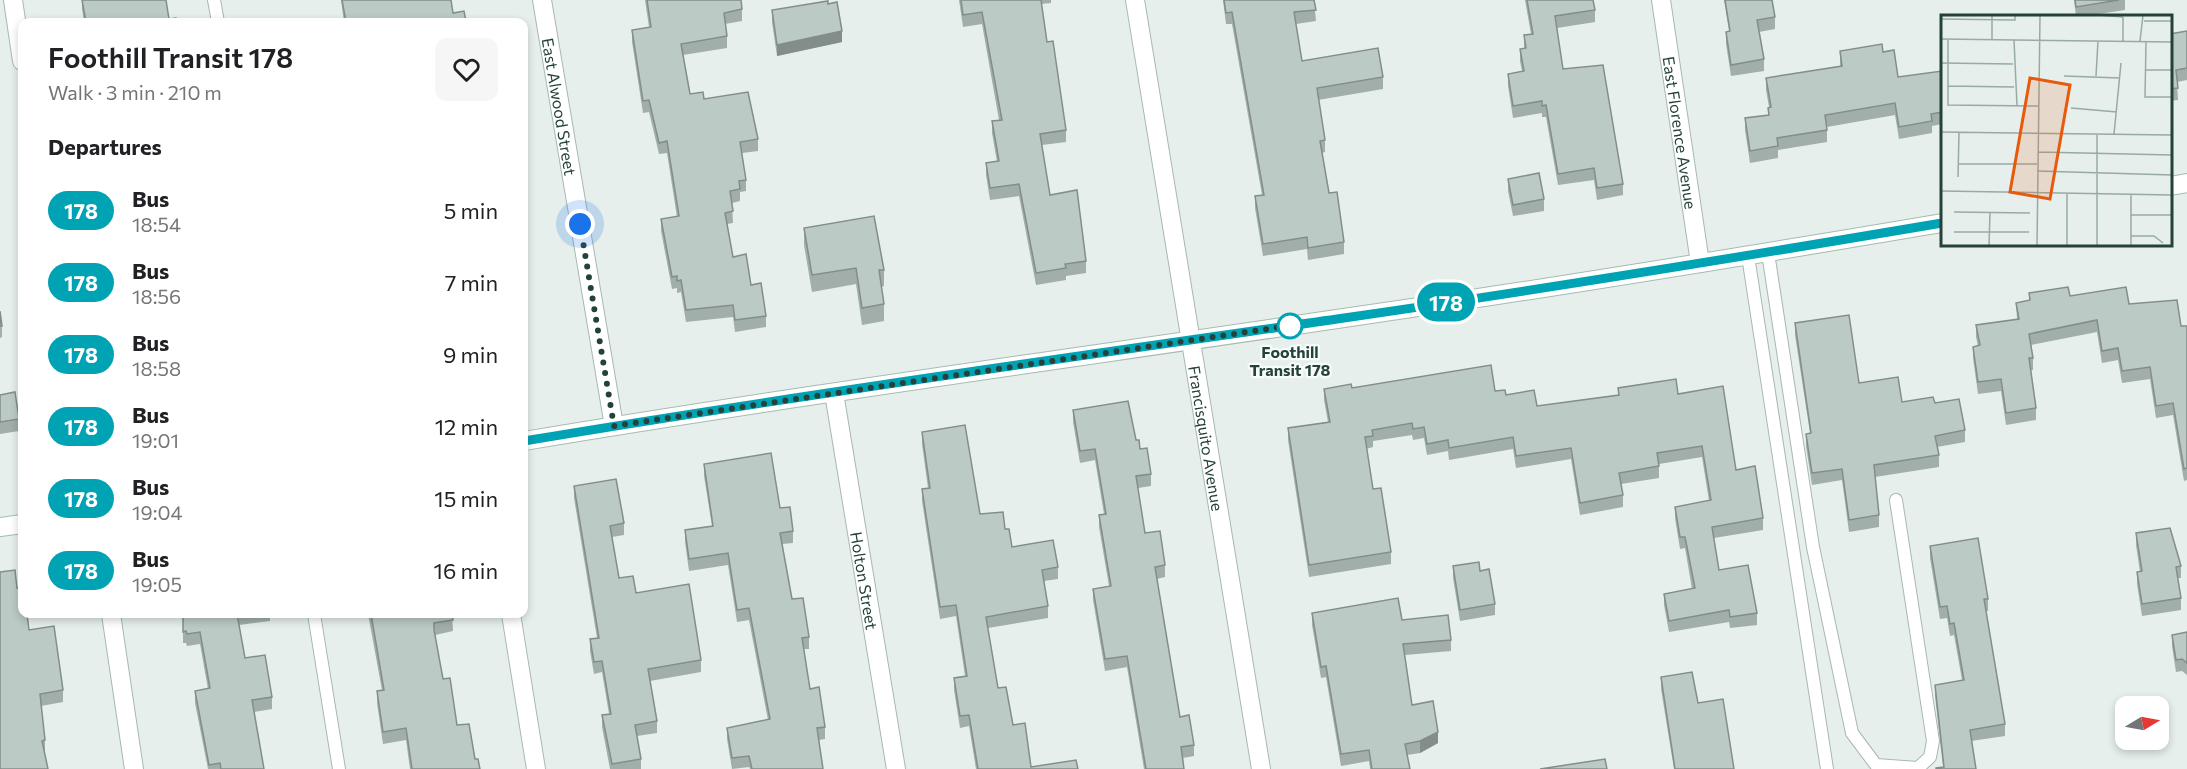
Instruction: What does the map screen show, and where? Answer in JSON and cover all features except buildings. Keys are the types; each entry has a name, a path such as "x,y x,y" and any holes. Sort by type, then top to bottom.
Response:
{"street":[{"path":"12,0 18,37"},
{"name":"East Alwood Street","path":"542,0 614,426"},
{"name":"Francisquito Avenue","path":"1135,0 1261,769"},
{"name":"East Florence Avenue","path":"1661,0 1700,263"},
{"path":"2172,186 2187,183"},
{"path":"528,440 1191,339 1336,320 1768,253 1941,223"},
{"name":"Holton Street","path":"834,393 896,769"},
{"path":"0,527 18,525"},
{"path":"112,618 135,769"},
{"path":"512,618 536,769"}],"lane":[{"path":"214,0 217,18"},
{"path":"1768,253 1813,547 1852,733 1876,765 1918,768 1930,757 1933,741 1896,500"},
{"path":"1748,256 1827,769"},
{"path":"315,618 339,769"}],"bus line":[{"name":"178","path":"528,440 1040,361 1336,320 1768,253 1941,223"}],"place":[{"name":"Foothill Transit 178","path":"1290,326"}],"route":[{"path":"580,224 614,426 1063,357 1294,325 1290,326"}]}
